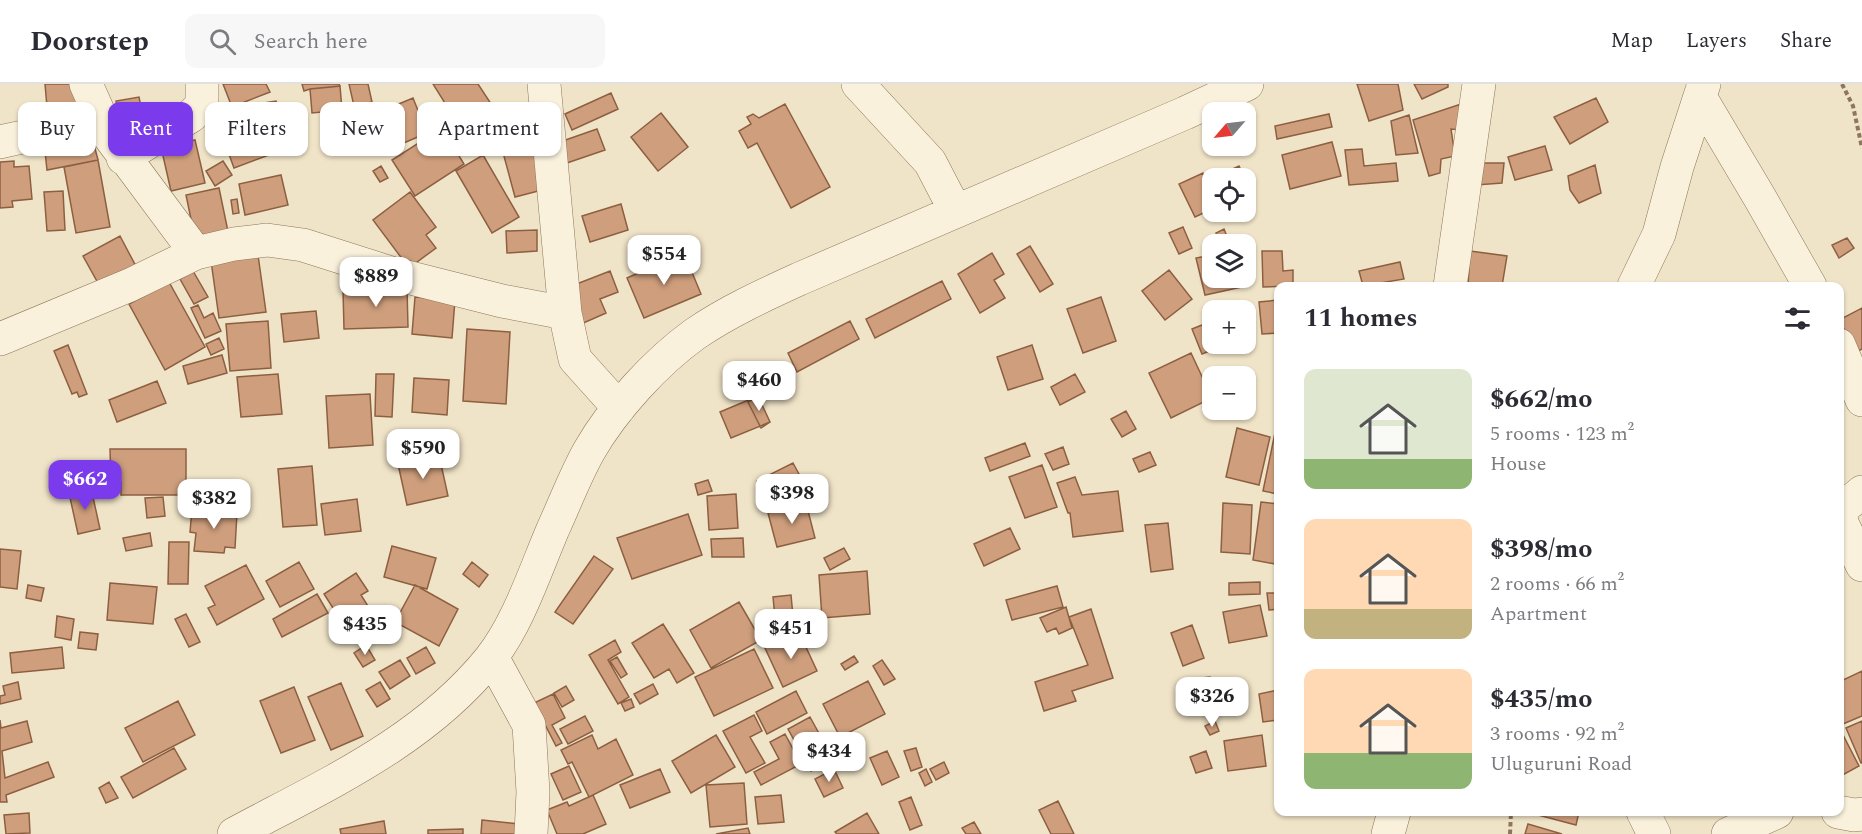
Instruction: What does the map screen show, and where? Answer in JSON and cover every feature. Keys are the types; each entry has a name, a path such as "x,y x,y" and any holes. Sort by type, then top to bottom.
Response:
{"street":[{"path":"86,84 98,114 123,158 196,253"},
{"path":"123,158 191,116 202,105 202,84"},
{"path":"544,84 565,312 575,359 619,408"},
{"path":"858,84 930,162 955,210"},
{"path":"1451,282 1479,84"},
{"path":"234,834 381,754 421,727 464,689 492,657 514,618 590,451 619,408 654,370 695,335 747,303 955,210 1185,113 1244,85"},
{"path":"1636,282 1659,234 1677,167 1702,90"},
{"path":"1702,90 1808,282"},
{"path":"0,142 98,114"},
{"path":"0,339 130,285 196,253 234,244 267,240 303,245 391,273 502,301 565,312"},
{"path":"1844,357 1862,400"},
{"path":"1844,507 1862,492"},
{"path":"1844,527 1862,565"},
{"path":"492,657 529,725 533,792 531,834"},
{"path":"1844,813 1862,814"},
{"path":"1388,834 1393,816"},
{"path":"1645,816 1654,834"},
{"path":"1728,834 1768,816"}],"path":[{"path":"1842,84 1853,106 1862,148"},
{"path":"1510,834 1511,816"}],"building":[{"path":"45,84 76,84 78,102 47,102"},
{"path":"223,84 266,84 270,92 245,102 230,102"},
{"path":"302,84 339,84 340,86 304,91"},
{"path":"349,84 368,84 372,102 353,102"},
{"path":"433,84 478,84 490,102 444,102"},
{"path":"1357,84 1398,84 1403,110 1369,121"},
{"path":"1414,84 1448,84 1448,87 1422,99"},
{"path":"340,86 341,102 320,102 320,112 312,113 310,89"},
{"path":"611,93 618,109 572,130 565,114"},
{"path":"139,97 140,102 116,102"},
{"path":"413,98 417,108 417,137 405,142 405,102"},
{"path":"1596,98 1608,122 1570,144 1554,117"},
{"path":"785,104 830,187 791,208 757,143 748,148 739,131 751,124 747,117 753,114 759,118"},
{"path":"1461,104 1461,130 1451,129 1455,156 1441,159 1440,173 1429,176 1413,120"},
{"path":"661,113 688,147 658,171 631,137"},
{"path":"1329,114 1332,127 1277,139 1275,126"},
{"path":"1409,115 1418,153 1396,155 1391,121"},
{"path":"597,129 605,150 561,165 558,156 561,156 561,142"},
{"path":"193,140 195,140 205,183 171,191 163,156 193,156"},
{"path":"1332,142 1341,176 1290,189 1282,155"},
{"path":"417,144 417,156 459,156 464,164 415,196 392,160 398,156 405,156 405,152"},
{"path":"1545,146 1552,170 1515,180 1508,157"},
{"path":"1362,149 1364,166 1396,163 1398,181 1349,185 1345,150"},
{"path":"96,152 98,160 47,170 46,156 96,156"},
{"path":"230,156 266,156 234,168"},
{"path":"484,156 519,217 492,233 456,171"},
{"path":"504,156 538,156 546,189 515,197"},
{"path":"98,160 110,227 76,233 64,167"},
{"path":"14,161 14,167 29,166 32,199 12,201 13,207 0,208 0,162"},
{"path":"223,161 232,175 215,186 206,171"},
{"path":"1475,163 1504,163 1502,183 1476,185"},
{"path":"1595,165 1601,193 1579,203 1570,190 1568,176"},
{"path":"381,166 388,178 380,182 373,171"},
{"path":"1202,173 1202,214 1195,217 1179,184"},
{"path":"281,175 288,205 245,215 239,184"},
{"path":"219,188 230,241 197,248 186,195"},
{"path":"63,191 65,230 47,231 44,192"},
{"path":"410,192 436,227 426,235 436,248 409,268 373,220"},
{"path":"237,199 239,213 233,214 231,200"},
{"path":"621,204 628,230 590,242 582,216"},
{"path":"1183,227 1192,248 1179,254 1169,233"},
{"path":"1224,229 1226,234 1216,234"},
{"path":"537,230 537,251 507,253 506,231"},
{"path":"120,236 139,272 103,292 83,256"},
{"path":"1847,238 1854,248 1839,258 1832,245"},
{"path":"1030,246 1053,284 1040,292 1017,254"},
{"path":"1262,251 1282,251 1283,271 1293,270 1293,282 1274,282 1274,287 1263,287"},
{"path":"1470,251 1507,256 1503,282 1468,282"},
{"path":"684,253 701,294 644,318 627,278"},
{"path":"992,253 1004,274 994,280 1005,298 980,313 958,274"},
{"path":"258,255 266,312 219,318 211,261"},
{"path":"1202,257 1202,283 1196,258"},
{"path":"1400,262 1404,279 1362,282 1359,271"},
{"path":"1169,270 1192,299 1165,320 1142,291"},
{"path":"193,271 208,297 194,304 180,279"},
{"path":"610,271 618,292 600,299 606,313 579,325 574,285"},
{"path":"942,281 951,299 875,338 866,319"},
{"path":"169,282 205,347 165,370 129,304"},
{"path":"407,288 408,327 344,329 343,290"},
{"path":"1203,288 1237,288 1205,295"},
{"path":"415,297 455,300 452,338 412,334"},
{"path":"1101,297 1116,341 1083,353 1067,309"},
{"path":"1274,300 1274,333 1262,334 1259,302"},
{"path":"198,305 204,318 213,313 221,331 205,338 191,308"},
{"path":"1862,308 1862,349 1857,352 1844,329 1844,317"},
{"path":"316,311 319,338 284,342 281,314"},
{"path":"268,321 271,368 230,371 226,324"},
{"path":"850,321 859,339 797,372 788,353"},
{"path":"1202,325 1202,354 1192,329"},
{"path":"467,329 510,332 506,404 463,401"},
{"path":"219,338 224,349 211,355 206,344"},
{"path":"68,345 87,394 79,397 77,392 72,394 54,351"},
{"path":"1032,345 1043,379 1008,390 997,357"},
{"path":"1191,353 1202,377 1202,403 1171,418 1149,373"},
{"path":"222,355 227,373 188,384 183,366"},
{"path":"278,374 282,414 241,417 237,377"},
{"path":"376,374 394,374 392,417 375,416"},
{"path":"1075,374 1085,392 1060,405 1051,387"},
{"path":"414,378 449,380 447,415 412,412"},
{"path":"157,381 166,403 117,422 109,400"},
{"path":"370,394 373,445 329,448 326,396"},
{"path":"758,396 770,422 761,428 748,402"},
{"path":"758,396 770,422 731,438 720,412"},
{"path":"1126,411 1136,429 1122,437 1111,419"},
{"path":"1237,428 1270,437 1259,485 1226,477"},
{"path":"1274,438 1274,493 1263,491"},
{"path":"1025,443 1030,456 990,471 985,458"},
{"path":"1063,447 1069,464 1053,470 1045,454"},
{"path":"110,449 186,449 186,495 121,495 121,482 111,482"},
{"path":"1150,452 1156,465 1139,472 1133,459"},
{"path":"439,455 448,496 407,505 398,464"},
{"path":"793,463 806,487 770,506 757,481"},
{"path":"1042,465 1057,507 1025,518 1009,477"},
{"path":"312,466 317,525 283,527 278,469"},
{"path":"1075,477 1082,495 1118,491 1123,531 1073,537 1070,513 1068,513 1057,483"},
{"path":"708,480 712,491 698,495 695,484"},
{"path":"91,488 100,529 78,534 69,493"},
{"path":"736,494 738,528 709,530 707,496"},
{"path":"163,497 165,516 147,518 145,498"},
{"path":"357,499 361,531 325,535 321,504"},
{"path":"1261,502 1274,504 1274,564 1253,560"},
{"path":"806,503 815,538 777,547 768,513"},
{"path":"1223,503 1252,505 1250,554 1221,552"},
{"path":"192,509 237,513 235,548 225,547 224,553 194,551 196,533 190,532"},
{"path":"688,514 702,555 632,579 617,538"},
{"path":"1168,523 1173,569 1151,572 1145,525"},
{"path":"1010,528 1020,549 984,566 974,544"},
{"path":"150,533 152,546 126,551 123,538"},
{"path":"743,538 744,557 712,557 711,539"},
{"path":"169,542 189,542 188,584 168,584"},
{"path":"392,546 436,558 427,589 384,577"},
{"path":"844,548 850,559 830,570 824,558"},
{"path":"0,549 21,551 17,589 0,587"},
{"path":"594,556 613,569 573,624 555,612"},
{"path":"299,562 314,589 280,607 266,581"},
{"path":"472,562 488,575 479,587 463,574"},
{"path":"246,565 264,599 217,625 208,608 215,605 205,586"},
{"path":"867,571 870,614 822,618 819,575"},
{"path":"356,573 368,591 361,595 371,611 345,627 324,594"},
{"path":"1260,582 1260,594 1229,595 1229,583"},
{"path":"110,583 157,587 153,624 107,620"},
{"path":"28,585 44,588 41,601 26,598"},
{"path":"415,585 458,609 439,646 395,622"},
{"path":"1057,586 1063,607 1012,620 1006,600"},
{"path":"1267,593 1274,593 1274,609 1269,610"},
{"path":"317,594 328,613 282,637 273,619"},
{"path":"791,595 793,616 775,618 773,597"},
{"path":"739,602 761,640 711,668 690,630"},
{"path":"1260,605 1267,636 1229,643 1223,612"},
{"path":"1066,607 1072,628 1059,634 1056,628 1047,632 1040,618"},
{"path":"1091,609 1113,678 1072,691 1076,701 1044,711 1035,682 1088,665 1069,617"},
{"path":"799,611 808,611 807,627 798,626"},
{"path":"186,614 200,642 189,647 175,619"},
{"path":"57,616 74,619 71,640 55,637"},
{"path":"663,624 694,673 677,683 669,669 654,678 632,643"},
{"path":"1192,625 1204,658 1183,666 1171,633"},
{"path":"80,632 98,634 96,650 78,648"},
{"path":"799,632 817,671 783,687 765,648"},
{"path":"615,640 621,652 608,660 629,697 618,704 589,655"},
{"path":"366,645 375,660 363,667 354,653"},
{"path":"62,647 64,668 12,673 10,653"},
{"path":"426,647 435,663 416,674 407,658"},
{"path":"754,649 773,688 714,716 695,677"},
{"path":"854,656 858,662 845,670 841,664"},
{"path":"617,657 627,674 621,678 610,661"},
{"path":"400,660 410,676 390,689 379,672"},
{"path":"882,660 895,679 884,685 873,666"},
{"path":"1862,671 1862,716 1844,724 1844,680"},
{"path":"1210,677 1213,709 1195,711 1192,679"},
{"path":"868,681 885,714 840,737 823,704"},
{"path":"18,682 21,699 0,704 0,696 5,695 3,686"},
{"path":"380,682 390,699 377,707 366,690"},
{"path":"341,683 363,736 331,750 308,697"},
{"path":"653,684 658,694 640,704 634,694"},
{"path":"566,686 574,700 562,707 554,693"},
{"path":"294,687 315,740 281,753 260,701"},
{"path":"796,691 807,713 767,734 756,712"},
{"path":"1274,691 1274,721 1263,722 1259,694"},
{"path":"553,694 565,718 552,725 562,743 556,746 534,703"},
{"path":"631,699 634,707 625,711 621,703"},
{"path":"178,701 195,735 143,762 125,728"},
{"path":"754,715 762,731 750,737 765,763 746,773 723,731"},
{"path":"585,716 593,731 568,744 560,729"},
{"path":"810,717 833,759 811,771 788,729"},
{"path":"0,720 1,728 27,721 32,742 2,751 5,778 48,762 54,777 6,795 7,802 0,802"},
{"path":"1215,721 1219,731 1210,735 1205,726"},
{"path":"1862,721 1862,763 1861,763 1846,728"},
{"path":"785,734 801,764 761,785 754,772 779,759 770,742"},
{"path":"592,735 598,749 616,739 633,775 589,797 572,762 568,764 561,750"},
{"path":"716,735 735,767 691,793 672,761"},
{"path":"1262,735 1266,766 1228,771 1224,741"},
{"path":"1844,737 1859,766 1844,774"},
{"path":"174,748 186,769 133,798 121,777"},
{"path":"916,748 922,767 911,771 904,751"},
{"path":"887,751 899,777 882,785 870,758"},
{"path":"1206,751 1212,768 1196,773 1190,757"},
{"path":"944,762 949,773 936,780 930,769"},
{"path":"569,766 581,792 563,800 551,774"},
{"path":"660,769 670,792 630,808 620,785"},
{"path":"834,769 843,788 824,797 815,779"},
{"path":"926,769 932,782 925,786 919,773"},
{"path":"109,782 118,798 106,803 99,788"},
{"path":"744,783 747,824 710,827 706,785"},
{"path":"593,795 606,824 583,834 557,834 547,810 567,802 569,806"},
{"path":"781,795 784,822 758,824 755,797"},
{"path":"911,797 922,825 910,830 899,802"},
{"path":"1058,801 1074,834 1051,834 1039,810"},
{"path":"29,813 30,833 6,834 4,815"},
{"path":"867,813 879,834 837,834 835,832"},
{"path":"1542,816 1578,816 1576,825"},
{"path":"482,820 519,824 518,834 481,834"},
{"path":"384,821 386,834 341,834 340,829"},
{"path":"974,822 981,834 966,834 962,828"},
{"path":"1528,824 1562,834 1525,834"},
{"path":"748,828 750,834 716,834"},
{"path":"463,829 463,834 428,834 428,830"}]}
